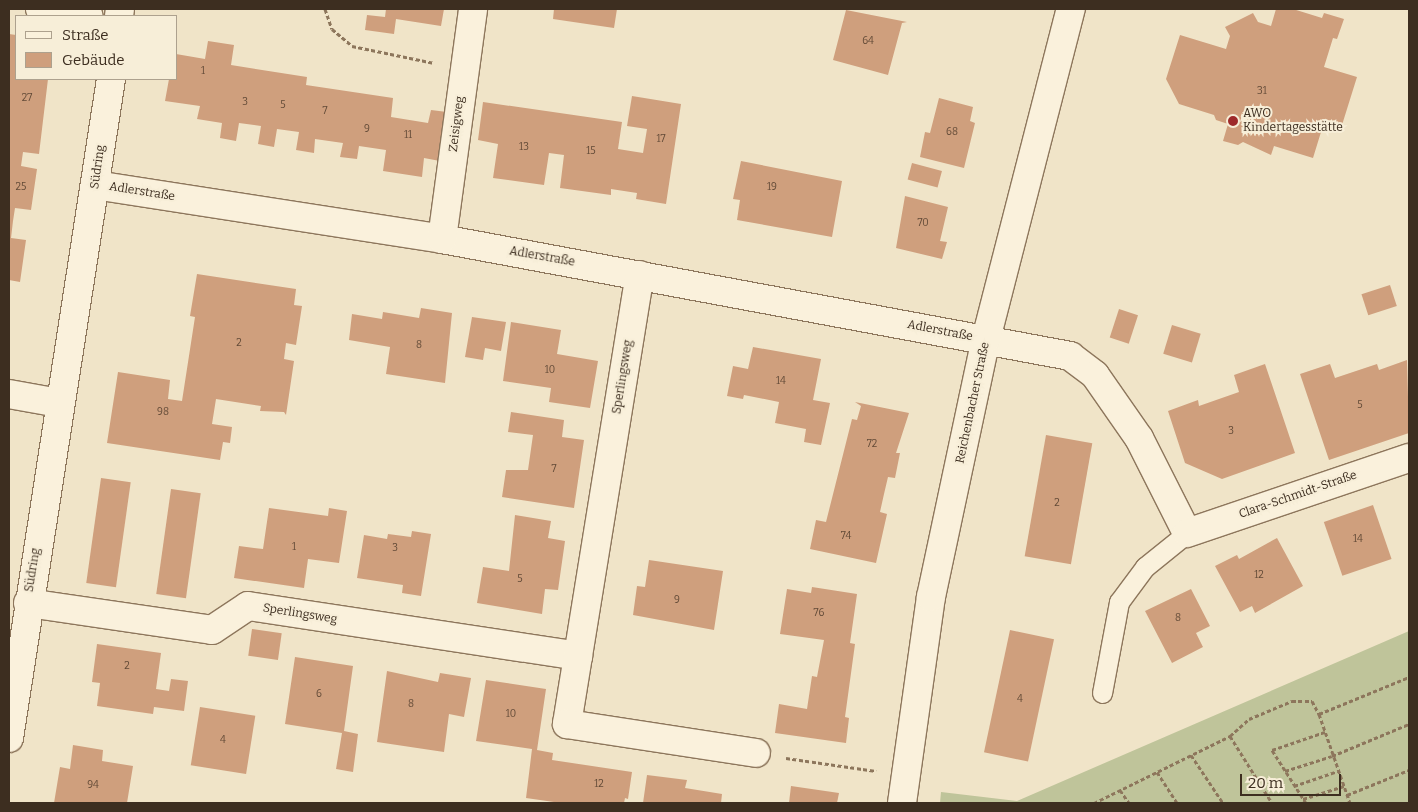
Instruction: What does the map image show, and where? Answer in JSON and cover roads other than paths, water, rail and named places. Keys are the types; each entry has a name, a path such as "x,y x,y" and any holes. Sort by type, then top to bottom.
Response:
{"street":[{"path":"40,9 82,15"},
{"name":"Zeisigweg","path":"442,239 473,9"},
{"name":"Reichenbacher Straße","path":"902,803 931,597 986,339 1071,9"},
{"name":"Südring","path":"9,738 11,703 111,80"},
{"name":"Adlerstraße","path":"95,185 442,239 986,339"},
{"name":"Sperlingsweg","path":"640,275 567,724 756,753"},
{"path":"986,339 1070,356 1095,375 1139,438 1187,533"},
{"path":"9,394 59,403"},
{"name":"Clara-Schmidt-Straße","path":"1187,533 1409,458"},
{"name":"Sperlingsweg","path":"28,603 212,630 248,606 578,656"}],"lane":[{"name":"Clara-Schmidt-Straße","path":"1102,693 1119,602 1145,567 1187,533"}],"place":[{"name":"AWO Kindertagesstätte","path":"1233,121"}]}
